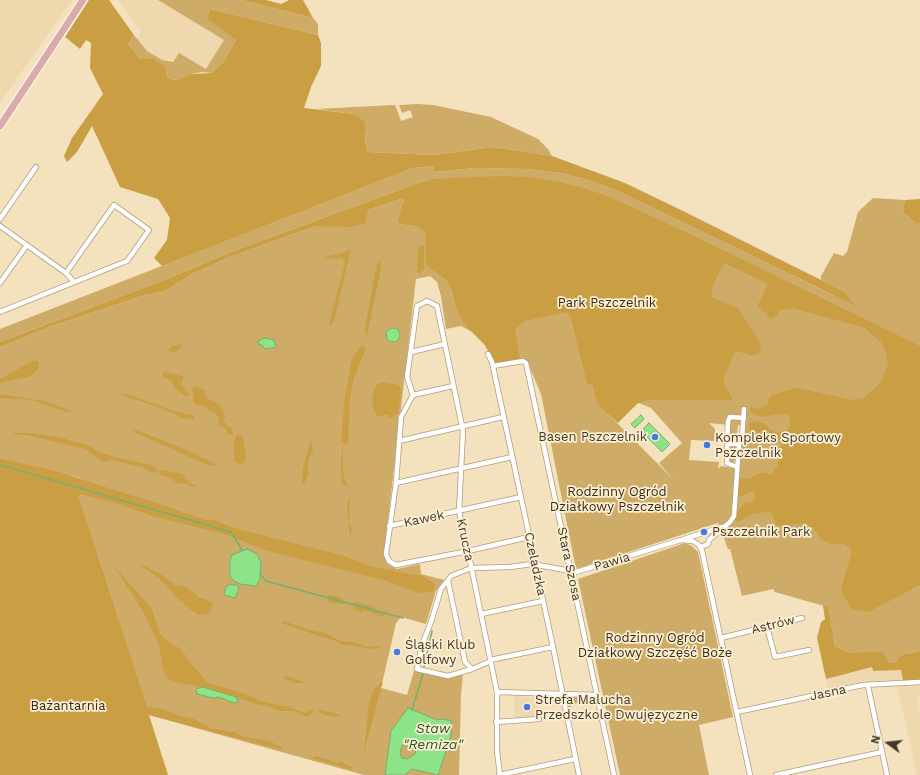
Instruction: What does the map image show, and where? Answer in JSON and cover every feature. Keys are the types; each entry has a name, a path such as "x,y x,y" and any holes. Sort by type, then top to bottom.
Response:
{"main road":[{"path":"0,126 83,0"},
{"path":"0,118 33,76"}],"street":[{"path":"0,219 36,167"},
{"path":"0,312 127,261 149,230 114,205 66,273"},
{"path":"0,226 66,273 73,282"},
{"path":"0,282 27,245"},
{"name":"Krucza","path":"411,352 417,306 427,301 437,306 462,427 463,437 459,511 497,692 497,751 500,775"},
{"path":"445,344 411,352 408,377 413,395 401,417 396,483 386,554 389,561 396,566 530,537"},
{"name":"Czeladzka","path":"488,354 493,366 520,497 530,537 579,775"},
{"name":"Stara Szosa","path":"493,366 523,361 526,363 614,775"},
{"path":"413,395 453,386"},
{"path":"681,540 691,540 699,546 708,544 709,540 722,527 730,522 734,516 739,444 742,438 744,410"},
{"path":"399,441 503,417"},
{"path":"737,467 727,463 728,421 730,417 744,418"},
{"path":"727,444 739,444"},
{"path":"396,483 512,457"},
{"name":"Kawek","path":"389,526 520,497"},
{"path":"681,540 699,533 722,527"},
{"path":"704,532 708,535 709,540"},
{"path":"699,533 699,546 721,638 750,775"},
{"name":"Pawia","path":"448,581 451,576 471,568 535,564 571,572 579,572 681,540"},
{"path":"448,581 465,662 472,669"},
{"path":"448,581 440,589 422,645 418,669 448,676 472,669 491,660 553,646"},
{"path":"481,614 543,601"},
{"name":"Astrów","path":"721,638 802,618"},
{"path":"767,627 775,657 809,650"},
{"name":"Jasna","path":"737,712 863,686 920,682"},
{"path":"868,686 887,775"},
{"path":"497,692 597,695"},
{"path":"496,722 539,719"},
{"path":"776,775 882,752"},
{"path":"500,775 575,759"}],"shaded area":[{"path":"0,0 72,0 0,103"},
{"path":"118,0 158,0 224,40 207,69 179,53 173,62 162,60 147,51 137,39 141,31"},
{"path":"873,667 874,671 901,670 904,685 920,684 920,695 917,696 920,713 920,775 917,775 896,680 869,684 868,680 828,689 826,679"},
{"name":"Strefa Malucha Przedszkole Dwujęzyczne","path":"514,696 540,698 539,716 514,718"}],"green space":[{"path":"89,0 109,0 134,35 128,44 140,59 153,59 165,67 168,78 176,80 190,74 212,73 224,61 236,40 208,19 210,9 318,35 321,43 321,66 311,87 304,108 354,114 365,122 366,147 368,152 434,155 493,147 552,156 625,183 683,211 843,291 856,306 620,192 589,180 561,173 527,169 475,168 434,172 434,166 413,168 162,266 154,258 167,240 170,218 158,199 120,187 92,126 77,152 67,162 64,156 72,138 103,94 90,68 91,43 86,40 80,49 65,37"},
{"path":"158,0 241,0 313,18 318,24 318,35 210,9 209,19 236,40 224,61 212,73 202,72 190,74 176,80 168,78 165,67 140,59 128,44 134,35 147,51 162,60 173,62 179,53 206,69 224,40"},
{"path":"241,0 266,0 281,4 289,0 303,0 313,18"},
{"path":"395,105 401,121 413,117 410,110 402,113 399,105 433,105 491,117 538,139 548,149 552,156 493,147 434,155 368,152 366,147 366,135 354,114 316,109"},
{"name":"Rodzinny Ogród Działkowy Pszczelnik","path":"434,166 435,172 475,168 527,169 561,173 589,180 620,192 835,296 843,291 821,280 821,276 834,253 843,256 847,252 858,212 873,198 905,200 903,212 916,223 920,223 920,575 905,592 920,585 920,651 900,655 897,661 889,663 864,653 850,653 835,646 828,605 824,606 775,592 773,589 742,596 730,549 728,549 718,523 576,569 541,394 530,368 524,359 495,364 485,345 472,332 461,326 446,329 441,296 437,282 430,276 416,279 384,554 389,565 397,569 420,564 421,574 444,580 436,591 426,624 401,617 396,623 381,688 407,695 414,671 447,678 463,674 461,694 459,775 364,775 149,715 79,497 79,478 0,458 0,347 49,327 142,296 166,291 190,275 232,256 316,226 331,226 368,210 401,199 404,200 400,224 418,227 413,185 231,252 167,279 0,342 0,329 413,168","holes":["645,399 639,403 651,408 682,443 659,463 673,479 607,413","709,423 729,425 728,441 736,442 738,425 745,425 739,469 721,466 718,469 719,462 689,460 691,440 714,441 715,429"]},
{"name":"Park Pszczelnik","path":"501,176 527,177 559,182 610,197 694,236 920,346 920,585 868,612 852,609 841,589 852,551 844,544 831,544 821,540 817,532 806,523 777,526 772,513 767,512 753,514 738,522 734,519 737,512 745,503 750,503 755,498 755,494 752,491 742,496 738,496 739,481 742,478 748,479 759,473 771,475 777,467 779,458 777,454 779,448 785,444 783,441 772,436 751,435 748,427 750,423 753,421 764,423 770,429 778,433 788,430 790,425 790,418 786,413 762,417 750,412 749,408 754,407 757,409 764,407 768,404 768,400 772,395 796,388 853,400 864,398 881,382 888,364 886,353 881,342 865,328 793,308 780,310 777,316 770,319 758,305 768,284 724,263 713,285 711,297 738,308 759,341 761,348 759,353 752,356 737,351 733,355 723,381 733,400 646,400 637,404 618,423 601,408 596,399 593,386 587,383 571,318 566,312 525,321 515,329 520,360 495,364 485,345 466,326 457,310 452,290 447,280 426,265 425,232 418,227 400,224 398,221 404,200 401,199 368,210 365,223 351,227 316,226 232,256 190,275 166,291 142,296 49,327 0,347 0,342 167,279 231,252 413,185 434,179"},
{"path":"920,199 920,223 916,223 903,212 905,200"},
{"path":"424,245 424,269 419,274 417,272 418,250 420,246"},
{"path":"351,249 334,321 331,325 329,324 345,263 342,257 338,259 323,257 340,254"},
{"path":"380,261 381,269 367,335 365,334 365,328 376,268 378,262"},
{"path":"182,344 176,352 169,351 171,347"},
{"path":"362,345 366,348 353,381 350,398 348,444 345,445 341,441 345,396 352,358"},
{"path":"32,361 38,361 39,364 38,369 31,376 0,383 0,379"},
{"path":"164,372 184,377 181,385 190,394 185,396 175,388 171,381 162,376"},
{"path":"382,382 398,385 401,388 399,409 397,414 390,419 388,415 383,415 380,417 377,416 374,409 372,399 374,391 377,384"},
{"path":"197,386 205,391 207,398 219,404 225,415 223,421 232,429 233,435 229,435 226,429 218,425 219,418 215,413 203,405 196,405 194,403 192,387"},
{"path":"124,393 177,412 193,415 194,418 181,418 173,413 129,398 123,395"},
{"path":"0,394 44,401 72,411 67,412 32,400 0,398"},
{"path":"132,428 182,448 218,465 210,466 134,432"},
{"path":"14,433 29,433 59,437 89,446 99,452 118,458 150,465 156,468 157,471 153,473 142,467 111,460 103,462 85,449 27,435 15,435"},
{"path":"237,435 243,437 246,457 244,462 240,464 235,462 234,459 234,441"},
{"path":"311,438 313,451 308,462 308,475 304,484 302,483 303,468"},
{"path":"343,446 343,472 347,487 342,484 341,473"},
{"path":"728,446 736,447 735,460 733,463 728,461"},
{"name":"Bażantarnia","path":"0,458 59,472 205,520 215,520 234,528 344,556 373,567 422,576 433,582 435,585 434,591 419,593 384,580 268,551 224,534 152,516 113,502 80,494 79,497 147,707 165,710 177,715 194,719 212,729 235,732 240,736 269,741 283,748 282,750 149,715 168,775 0,775"},
{"path":"162,470 183,474 189,482 195,485 196,488 177,483 171,478 160,475 159,471"},
{"path":"350,497 349,522 352,530 350,538 347,506"},
{"name":"Rodzinny Ogród Działkowy Szczęść Boże","path":"685,543 692,546 698,552 733,717 699,725 709,775 620,775 578,579"},
{"path":"140,564 161,574 175,585 186,587 199,597 213,604 210,613 198,615 179,600 159,578"},
{"path":"114,566 152,609 160,634 171,644 181,649 192,665 208,683 249,695 260,701 292,708 305,713 310,710 314,711 307,717 294,711 279,711 268,706 257,704 208,688 179,683 168,679 163,669 159,645 143,611"},
{"path":"329,595 340,597 345,604 330,603 326,598"},
{"path":"358,602 374,607 380,614 382,614 385,610 388,612 382,617 365,610 360,612 354,610 353,603"},
{"path":"828,605 835,646 850,653 883,652 889,663 897,661 900,655 920,651 920,684 904,685 901,670 873,671 872,667 826,679 817,638 821,622 825,619 823,606"},
{"path":"284,621 309,630 326,633 340,641 354,642 368,647 380,646 381,648 376,649 343,645 333,640 281,623"},
{"path":"286,676 306,683 295,683 283,677"},
{"path":"380,683 383,683 364,752 369,703 373,691"},
{"path":"566,696 590,697 595,704 587,705 585,701 574,704 567,710"},
{"path":"320,710 341,716 331,717 318,712"},
{"path":"317,756 337,763 342,762 351,767 352,770 311,758"}],"water":[{"path":"390,328 396,328 400,332 400,338 396,342 390,342 386,338 386,332"},
{"path":"265,338 274,340 276,347 265,349 262,345 258,344 258,341"},
{"path":"641,415 644,419 635,428 631,424"},
{"name":"Basen Pszczelnik","path":"649,423 670,444 662,452 641,431"},
{"path":"247,549 257,554 261,563 260,579 256,586 240,584 234,581 230,576 230,561 232,555"},
{"path":"230,584 238,586 239,588 235,598 224,595 226,587"},
{"path":"202,687 233,696 237,698 238,702 234,703 218,697 213,698 197,694 196,689"},
{"name":"Staw \"Remiza\"","path":"408,708 437,720 443,719 451,721 451,736 438,775 412,769 405,775 385,775 391,731","holes":["406,740 414,741 417,745 415,754 407,759 402,758 400,754 402,746"]}],"waterway":[{"path":"0,465 231,532 242,550"},
{"path":"260,574 266,581 403,618"},
{"path":"424,667 432,631"},
{"path":"412,710 423,674"}],"place":[{"name":"Basen Pszczelnik","path":"655,437"},
{"name":"Kompleks Sportowy Pszczelnik","path":"707,445"},
{"name":"Pszczelnik Park","path":"704,532"},
{"name":"Śląski Klub Golfowy","path":"397,652"},
{"name":"Strefa Malucha Przedszkole Dwujęzyczne","path":"527,707"}]}
